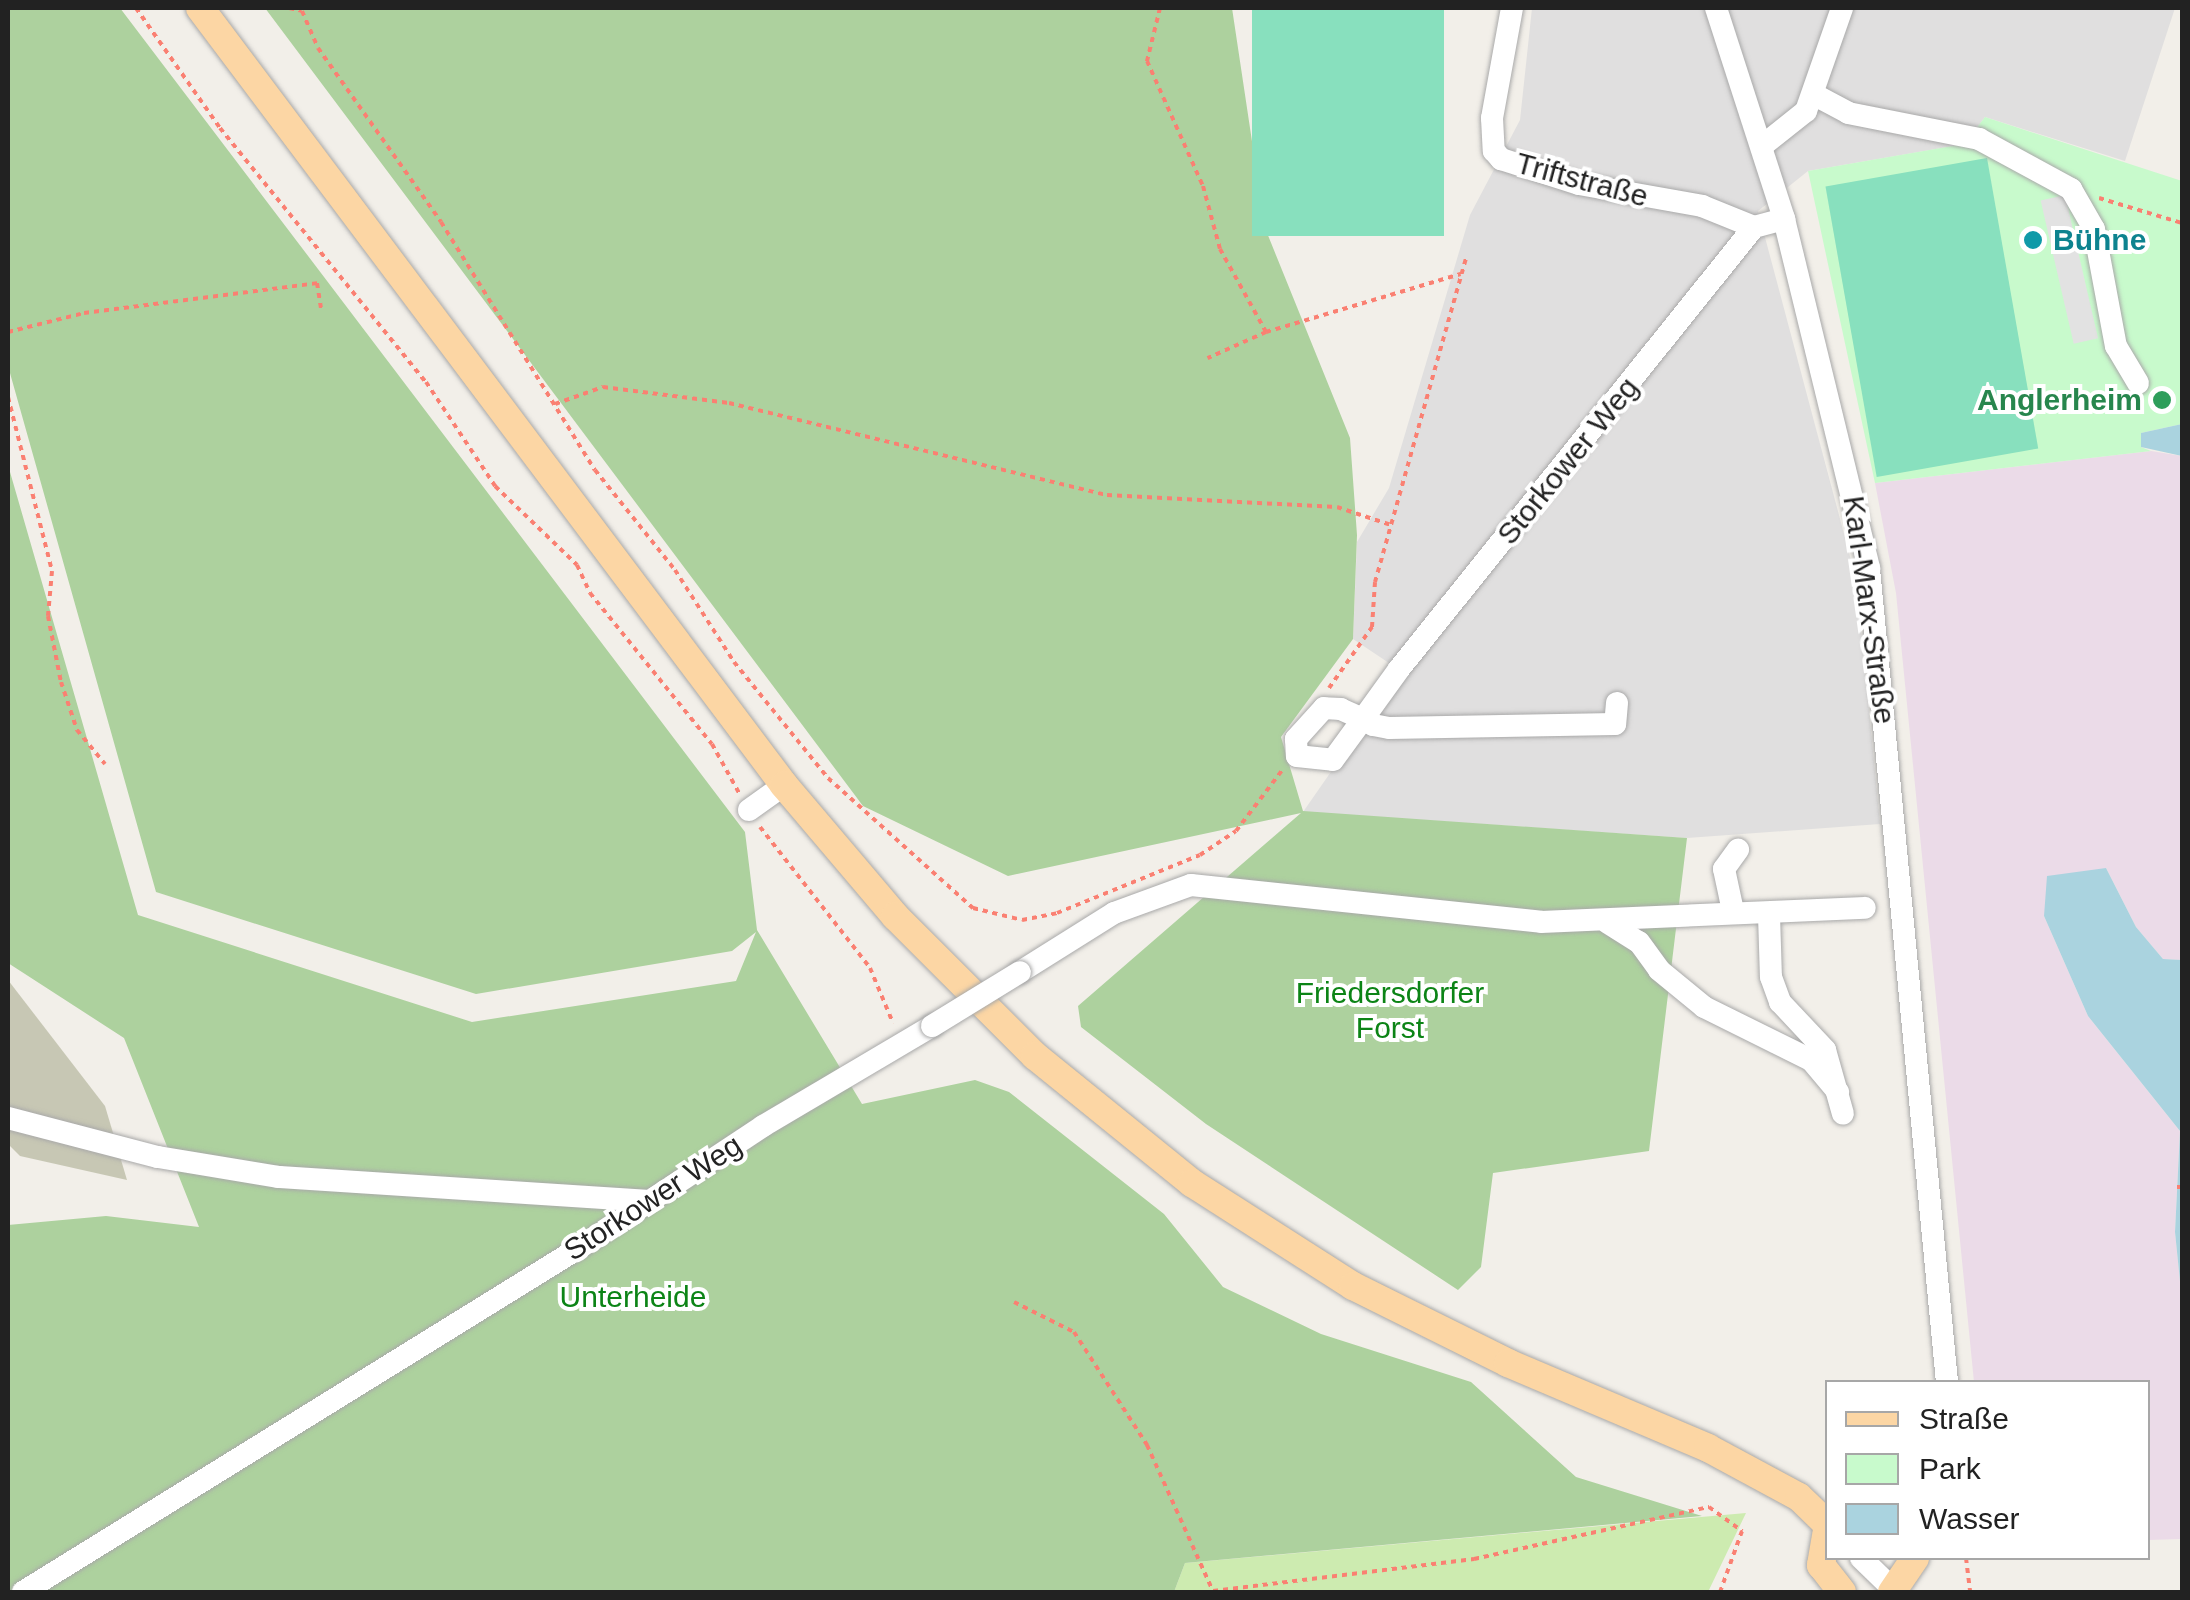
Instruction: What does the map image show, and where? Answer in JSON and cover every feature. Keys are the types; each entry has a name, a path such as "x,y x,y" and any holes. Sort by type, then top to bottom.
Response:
{"main road":[{"path":"200,8 784,785 896,916 992,1016 1079,1095 1192,1183 1386,1304 1708,1448 1799,1496 1825,1521"},
{"path":"1825,1534 1819,1554 1832,1590"},
{"path":"1894,1592 1913,1560"}],"street":[{"name":"Triftstraße","path":"1512,8 1492,118 1501,159 1579,184 1702,206 1754,227"},
{"name":"Karl-Marx-Straße","path":"1716,8 1784,218 1869,569 1948,1380"},
{"path":"1762,146 1798,122 1813,94 1842,8"},
{"path":"1813,94 1848,113 1979,139 2071,189 2094,228 2116,346 2138,383"},
{"path":"1754,227 1784,218"},
{"name":"Storkower Weg","path":"1324,708 1296,739 1298,756 1313,762 1333,760 1754,227"},
{"path":"1324,708 1389,728 1615,724 1617,703"},
{"path":"749,810 784,785"},
{"path":"1732,910 1724,868 1738,850"},
{"name":"Storkower Weg","path":"22,1592 1114,913 1191,885 1485,919 1608,923"},
{"path":"1608,923 1732,910 1769,915 1865,908"},
{"path":"1608,923 1638,942 1659,970 1704,1007 1811,1060 1840,1103 1825,1050 1780,1002 1771,977 1769,915"},
{"path":"8,1118 158,1157 279,1178 646,1201"},
{"path":"1863,1560 1894,1592"}],"path":[{"path":"136,8 220,128 426,382 495,486 576,565 590,593 712,744 749,810 870,968 889,1002 898,1048"},
{"path":"289,8 302,11 318,48 440,222 556,404 734,662 828,778 973,908 1022,920 1057,912 1200,856 1236,831 1281,772"},
{"path":"1160,8 1146,61 1203,186 1220,249 1266,332"},
{"path":"2071,189 2182,223"},
{"path":"1324,708 1327,691 1372,626 1391,525 1466,259"},
{"path":"1208,358 1266,332 1462,274"},
{"path":"8,332 84,313 317,283 321,309"},
{"path":"556,404 603,386 729,403 1108,495 1337,507 1391,525"},
{"path":"8,397 52,571 48,616 61,682 78,730 105,764"},
{"path":"1014,1302 1074,1332 1147,1445 1213,1591 1474,1559 1710,1507 1742,1531 1720,1592"},
{"path":"1966,1560 1970,1592"}],"shaded area":[{"path":"1532,8 2175,8 2125,161 1985,117 1965,144 1808,171 1758,211 1856,579 1880,824 1687,838 1303,812 1401,671 1353,639 1357,542 1389,488 1470,215 1520,120"},
{"path":"2065,195 2098,338 2074,344 2041,201"},
{"path":"2151,451 2182,456 2182,960 2163,959 2136,927 2106,868 2044,916 2088,1016 2180,1131 2175,1232 2182,1301 2182,1539 2150,1540 2150,1380 1974,1380 1896,593 1875,483"},
{"path":"8,980 105,1106 127,1180 20,1156 8,1144"}],"green space":[{"name":"Unterheide","path":"8,8 120,8 745,832 757,930 862,1104 975,1080 1009,1092 1164,1214 1223,1287 1321,1334 1471,1382 1576,1477 1702,1516 1185,1563 1174,1592 8,1592 8,1225 106,1216 199,1227 124,1038 8,963 8,465 138,915 472,1022 736,981 756,932 732,951 476,994 156,892 8,366"},
{"name":"Friedersdorfer Forst","path":"265,8 1232,8 1265,228 1350,438 1357,535 1353,639 1281,737 1303,811 1687,838 1649,1151 1493,1173 1481,1267 1458,1290 1206,1124 1081,1027 1078,1006 1301,813 1008,876 863,806"},
{"path":"1252,8 1444,8 1444,236 1252,236"},
{"path":"1985,117 2182,181 2182,424 2141,433 2141,447 2151,451 1875,483 1808,171 1964,144"},
{"path":"1987,158 2038,449 1877,477 1825,186"},
{"path":"1746,1513 1708,1592 1174,1592 1185,1563"}],"water":[{"path":"2182,424 2182,456 2141,447 2141,433"},
{"path":"2106,868 2136,927 2163,959 2182,960 2182,1301 2175,1232 2180,1131 2088,1016 2044,916 2047,876"}],"place":[{"name":"Bühne","path":"2033,240"},
{"name":"Anglerheim","path":"2162,400"}]}
